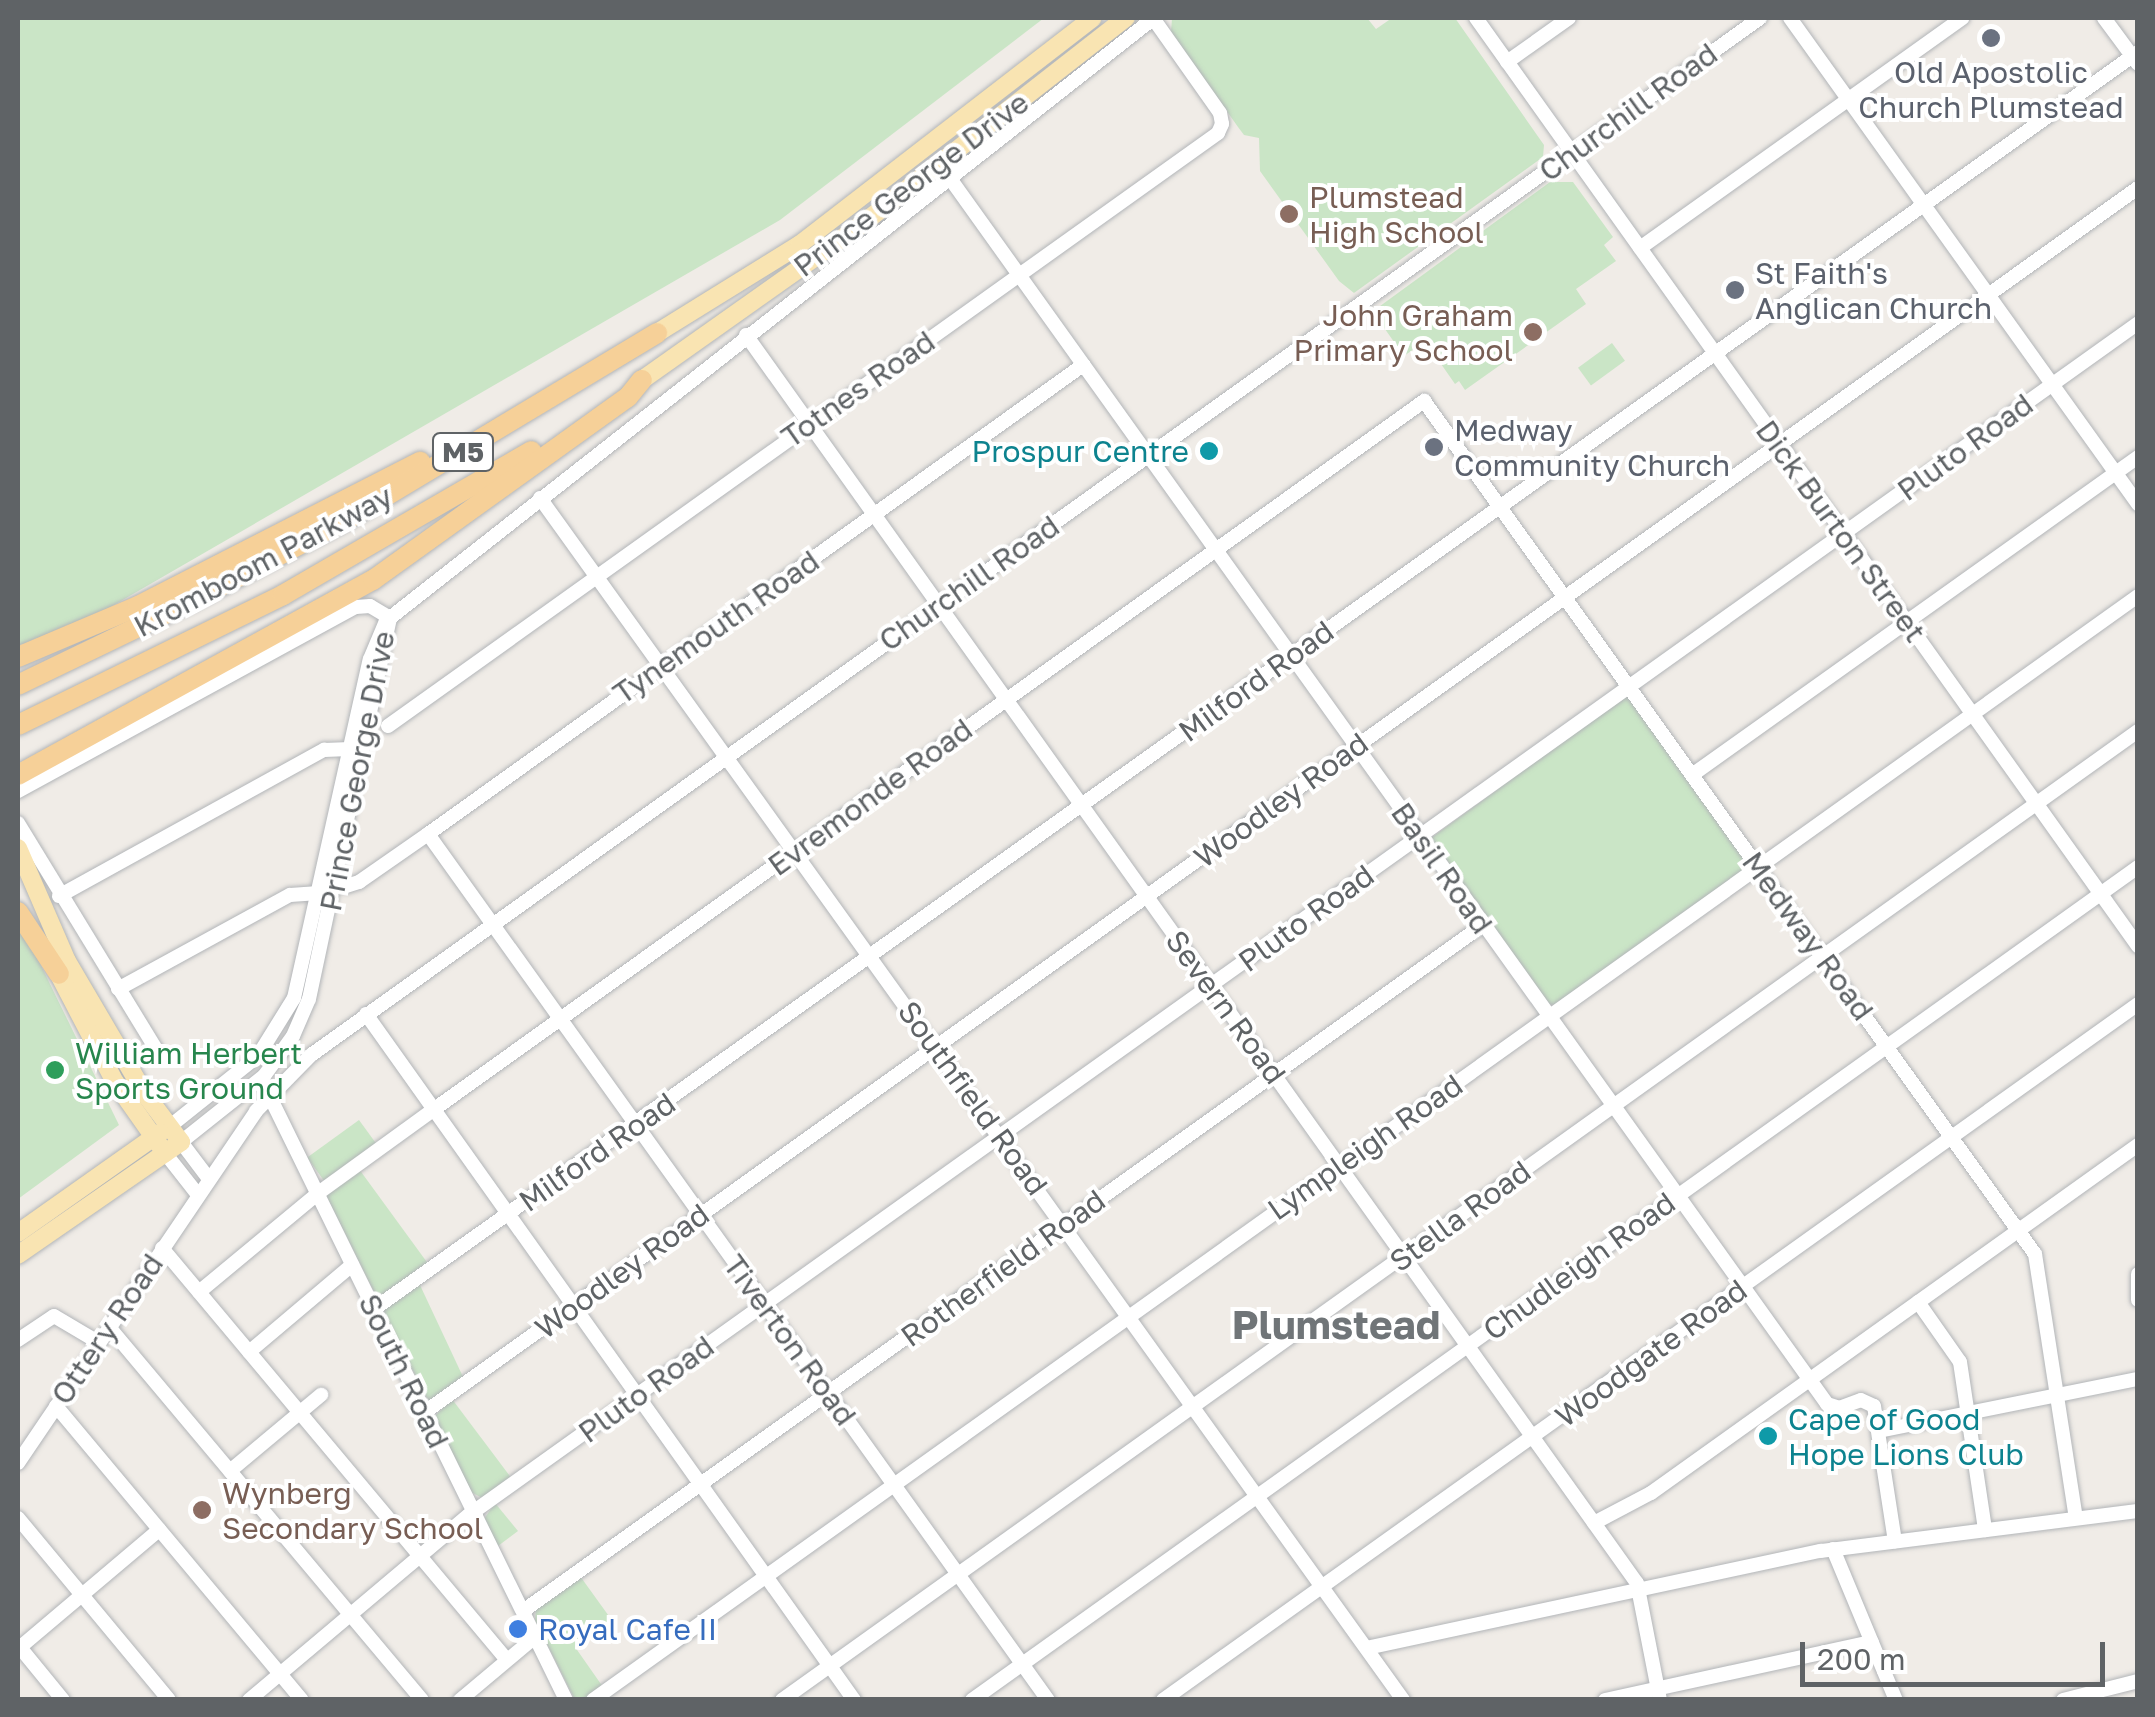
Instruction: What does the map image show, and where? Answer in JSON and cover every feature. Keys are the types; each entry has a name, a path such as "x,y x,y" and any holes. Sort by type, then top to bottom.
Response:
{"highway":[{"path":"18,657 65,641 343,504 578,371 657,333"},
{"name":"Kromboom Parkway","path":"18,685 178,608 346,520 657,333"},
{"path":"18,775 372,580 628,397 642,380"},
{"name":"Kromboom Parkway","path":"18,725 181,648 348,560 490,477 642,380"},
{"path":"18,760 158,697"},
{"path":"18,912 59,974"}],"main road":[{"name":"Prince George Drive","path":"657,333 798,245 1093,18"},
{"name":"Prince George Drive","path":"642,380 862,224 1126,18"},
{"path":"18,848 66,960 167,1140"},
{"path":"18,899 115,1082 167,1140"},
{"path":"18,1234 167,1140"},
{"path":"18,1255 167,1140"}],"street":[{"path":"18,791 356,607 370,606 390,618 1153,18"},
{"name":"Totnes Road","path":"388,726 1220,130 1222,116 1153,18"},
{"name":"Dick Burton Street","path":"1476,18 2138,946"},
{"path":"1507,62 1569,18"},
{"name":"Churchill Road","path":"209,1180 270,1097 311,1055 1760,18"},
{"path":"1790,18 2138,504"},
{"path":"1640,248 1962,18"},
{"path":"2104,18 2136,57"},
{"name":"Milford Road","path":"374,1309 2136,57"},
{"name":"Basil Road","path":"949,177 1809,1380 1832,1408 1861,1400 1872,1404 1879,1431"},
{"name":"Woodley Road","path":"425,1412 2138,188"},
{"name":"Pluto Road","path":"249,1700 474,1512 2138,323"},
{"name":"Severn Road","path":"746,335 1637,1583 1659,1694"},
{"name":"Tynemouth Road","path":"346,886 359,882 428,834 1083,364"},
{"name":"Medway Road","path":"1424,401 2018,1230 2039,1265 2076,1518"},
{"name":"Evremonde Road","path":"199,1292 317,1194 432,1110 1424,401"},
{"path":"1692,774 2138,456"},
{"name":"Southfield Road","path":"540,498 1403,1700"},
{"name":"Lympleigh Road","path":"594,1700 2138,596"},
{"name":"Prince George Drive","path":"167,1140 246,1068 277,1030 300,978 376,637 390,618"},
{"name":"Prince George Drive","path":"167,1140 255,1086 284,1051 305,1010 390,618"},
{"name":"Stella Road","path":"782,1700 2138,731"},
{"path":"59,896 324,750 350,749"},
{"path":"18,823 59,896 157,1050"},
{"name":"Tiverton Road","path":"428,834 1048,1700"},
{"name":"Chudleigh Road","path":"972,1700 2138,866"},
{"path":"118,989 290,895 318,893"},
{"name":"Rotherfield Road","path":"523,1611 1483,924"},
{"name":"Woodgate Road","path":"1163,1700 2138,1004"},
{"path":"366,1014 854,1700"},
{"name":"South Road","path":"270,1097 566,1700"},
{"path":"167,1140 209,1180"},
{"path":"167,1140 198,1195"},
{"path":"1594,1523 1651,1493 2138,1145"},
{"name":"Ottery Road","path":"18,1463 209,1180"},
{"path":"162,1248 507,1660"},
{"path":"249,1352 352,1265"},
{"path":"2138,1274 2138,1300"},
{"path":"1918,1302 1960,1362 1971,1413 1986,1530"},
{"path":"18,1340 54,1316 98,1342"},
{"path":"109,1326 422,1700"},
{"path":"1895,1541 1879,1431 2138,1379"},
{"path":"230,1471 321,1395"},
{"path":"56,1406 302,1700"},
{"path":"1367,1648 1833,1549 2138,1510"},
{"path":"18,1518 169,1700"},
{"path":"63,1700 18,1647 159,1530"},
{"path":"1833,1549 1896,1700"},
{"path":"460,1700 535,1637"},
{"path":"1605,1700 1659,1694 1872,1642"},
{"path":"2063,1700 2138,1681"}],"green space":[{"path":"18,18 1044,18 780,220 88,620 46,640 18,645"},
{"path":"1172,18 1367,18 1376,29 1392,18 1455,18 1544,145 1543,157 1354,293 1339,281 1260,171 1259,138 1244,135 1238,127 1171,32"},
{"path":"1550,182 1573,182 1613,237 1604,245 1616,261 1576,289 1586,304 1465,390 1459,381 1455,384 1425,341 1404,356 1375,315 1376,309"},
{"path":"1612,343 1625,361 1591,385 1578,368"},
{"path":"1631,692 1754,864 1555,1005 1548,1004 1431,838"},
{"name":"William Herbert Sports Ground","path":"18,926 28,939 119,1125 18,1199"},
{"path":"359,1120 377,1145 325,1183 307,1158"},
{"path":"359,1169 429,1265 378,1300 325,1193"},
{"path":"419,1283 464,1379 429,1402 382,1310"},
{"path":"452,1399 512,1479 484,1499 471,1492 434,1417"},
{"path":"495,1503 518,1531 498,1546 484,1519"},
{"path":"580,1576 611,1619 575,1647 603,1687 585,1699 574,1698 535,1620 536,1607"}],"place":[{"name":"Old Apostolic Church Plumstead","path":"1991,38"},
{"name":"Plumstead High School","path":"1289,214"},
{"name":"St Faith's Anglican Church","path":"1735,290"},
{"name":"John Graham Primary School","path":"1533,332"},
{"name":"Medway Community Church","path":"1434,447"},
{"name":"Prospur Centre","path":"1209,451"},
{"name":"William Herbert Sports Ground","path":"55,1070"},
{"name":"Cape of Good Hope Lions Club","path":"1768,1436"},
{"name":"Wynberg Secondary School","path":"202,1510"},
{"name":"Royal Cafe II","path":"518,1629"}],"district":[{"name":"Plumstead","path":"1336,1324"}]}
